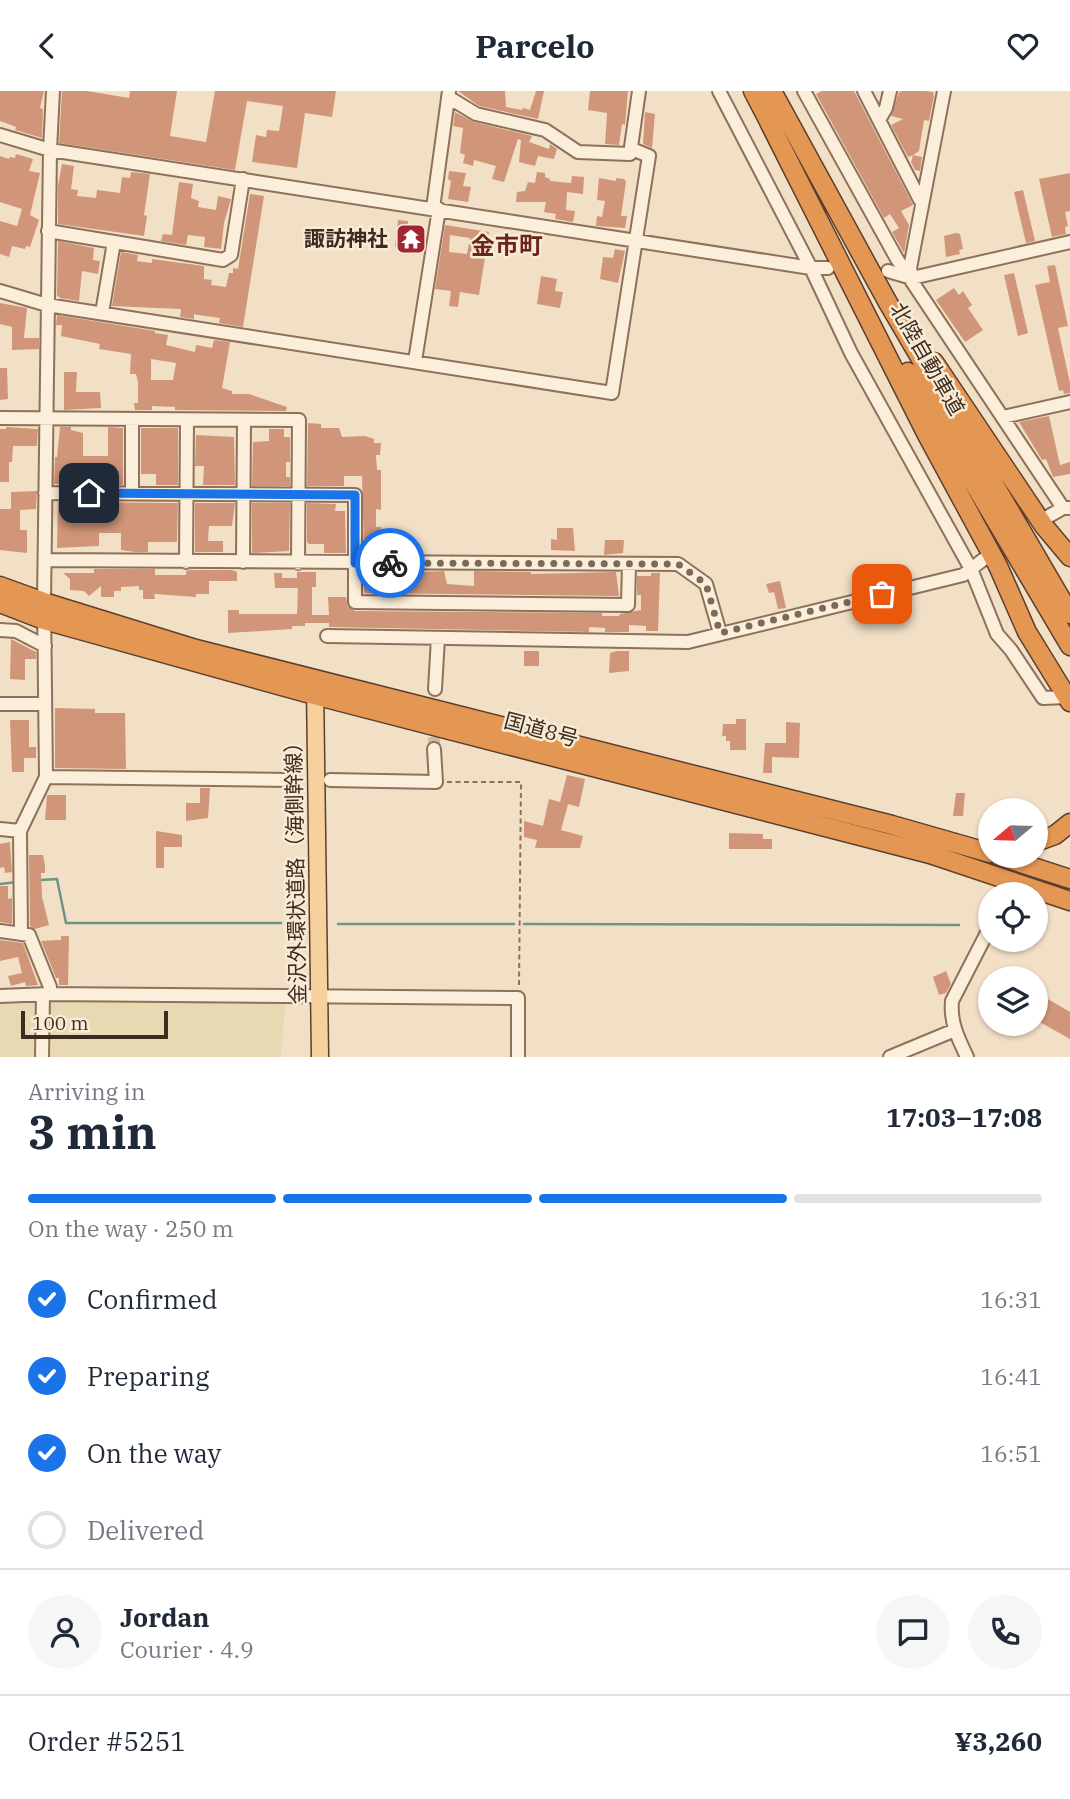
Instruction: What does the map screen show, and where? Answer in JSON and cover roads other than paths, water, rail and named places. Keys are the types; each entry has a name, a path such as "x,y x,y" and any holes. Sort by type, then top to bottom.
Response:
{"highway":[{"name":"北陸自動車道","path":"753,91 949,444 1070,646"},
{"name":"北陸自動車道","path":"772,91 842,221 1070,614"},
{"path":"769,122 927,435 998,566 1027,632 1069,701"},
{"path":"842,221 1044,526 1070,557"},
{"name":"国道8号","path":"0,586 44,611"},
{"name":"国道8号","path":"0,603 44,611 930,854 997,882"},
{"name":"国道8号","path":"314,687 892,825 978,850"},
{"path":"1048,838 1070,823"},
{"path":"892,825 978,838"},
{"path":"1036,868 1070,879"},
{"name":"国道8号","path":"1048,896 1070,901"}],"main road":[{"name":"金沢外環状道路（海側幹線）","path":"314,687 320,1057"}],"street":[{"path":"21,932 20,831 46,777 45,493 48,231 53,91"},
{"path":"415,361 448,94 476,114 545,131 578,152 630,154 639,91"},
{"path":"719,91 811,268 851,353 971,569 997,634 1043,698 1069,701"},
{"path":"804,91 897,259 1067,508 1049,516"},
{"path":"864,91 922,204"},
{"path":"879,120 886,108 890,91"},
{"path":"912,278 910,268 944,91"},
{"path":"0,135 50,150 811,268 828,268"},
{"path":"0,291 47,305 612,393 649,156 632,149"},
{"path":"48,231 223,260 231,255 243,179"},
{"path":"102,313 114,242"},
{"path":"888,271 912,278 1070,242"},
{"path":"1003,417 1070,402"},
{"path":"0,418 299,420 298,563"},
{"path":"132,419 132,493"},
{"path":"186,562 187,420"},
{"path":"243,562 244,420"},
{"path":"45,493 355,495 355,602 628,605 629,564"},
{"path":"327,636 688,642 963,575 984,559"},
{"path":"46,560 678,564 706,584 720,633"},
{"path":"0,630 16,631 45,646"},
{"path":"435,689 438,638"},
{"path":"0,704 44,704"},
{"path":"330,780 436,782 435,749"},
{"path":"46,777 290,780"},
{"path":"0,829 20,831"},
{"path":"0,931 29,935 50,987 46,995 42,1057"},
{"path":"967,1057 955,1030 951,1013 952,1000 978,950"},
{"path":"0,996 518,998 518,1057"},
{"path":"890,1057 955,1030"}],"waterway":[{"path":"41,880 57,879 66,923 281,923"},
{"path":"0,884 17,882"},
{"path":"338,924 514,924"},
{"path":"524,924 959,925"}],"tunnel":[{"path":"434,749 435,689"},
{"path":"290,780 325,780"}],"place":[{"name":"諏訪神社","path":"411,239"}],"district":[{"name":"金市町","path":"507,246"}]}
